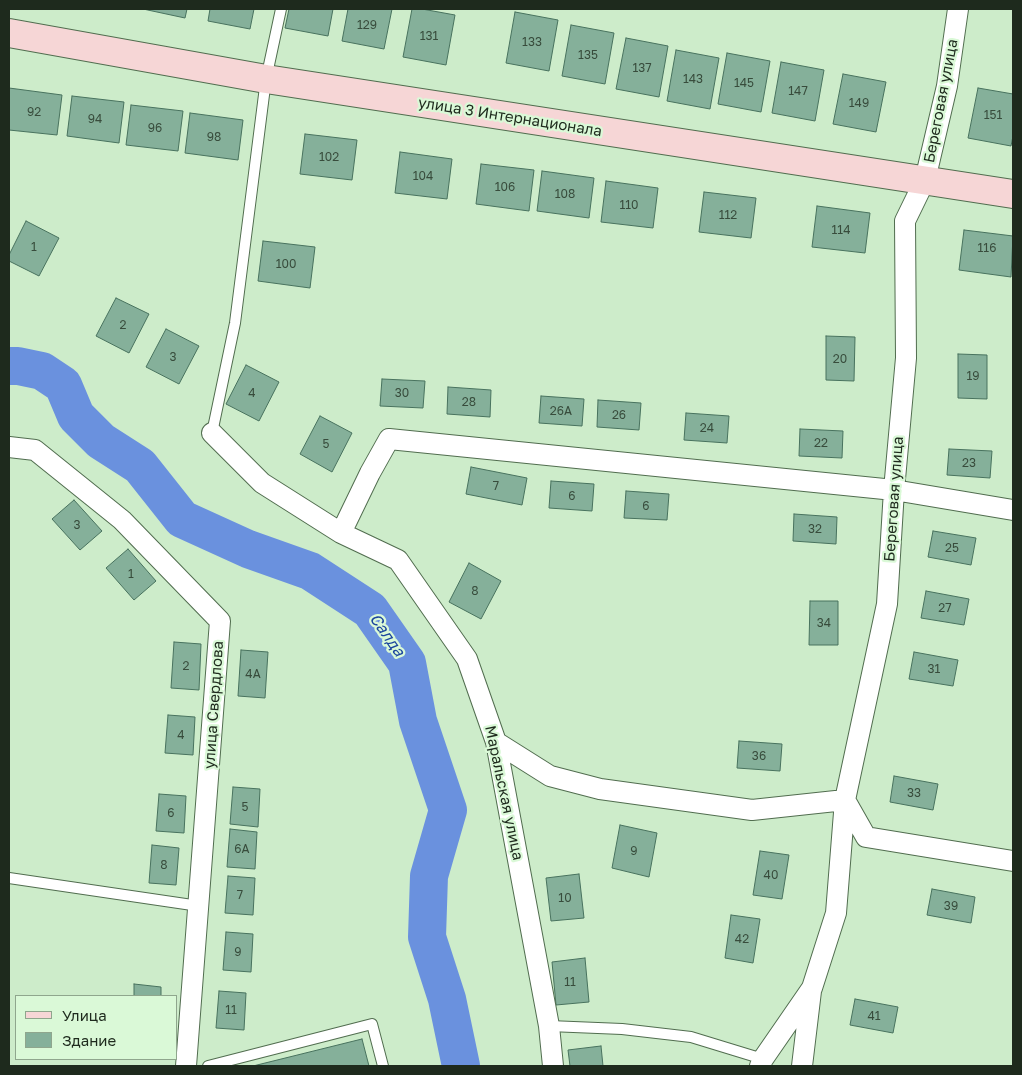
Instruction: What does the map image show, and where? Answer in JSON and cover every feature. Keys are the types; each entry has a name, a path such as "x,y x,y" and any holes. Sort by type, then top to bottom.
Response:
{"main road":[{"name":"улица 3 Интернационала","path":"9,33 266,79 1013,194"}],"street":[{"name":"Береговая улица","path":"802,1066 812,988 836,913 845,800 887,604 894,490 906,358 905,221 925,180 947,86 958,9"},
{"name":"Маральская улица","path":"212,433 262,483 341,533 398,560 467,659 496,742 549,1026 553,1066"},
{"path":"341,533 389,439 894,490 1013,510"},
{"name":"улица Свердлова","path":"9,447 35,450 122,520 220,621 186,1066"},
{"path":"496,742 550,776 600,789 752,810 845,800 866,836 1013,861"},
{"name":"Береговая улица","path":"761,1063 812,988"}],"lane":[{"path":"212,433 236,323 266,79 281,9"},
{"path":"9,878 199,906"},
{"path":"208,1066 372,1024 383,1066"},
{"path":"549,1026 622,1029 691,1037 761,1063"}],"building":[{"path":"143,9 187,9 185,18"},
{"path":"210,9 254,9 250,29 208,21"},
{"path":"289,9 333,9 328,36 285,28"},
{"path":"348,9 392,9 384,49 342,41"},
{"path":"412,9 455,15 446,65 403,57"},
{"path":"515,12 558,20 549,71 506,63"},
{"path":"571,25 614,33 605,84 562,76"},
{"path":"626,38 668,46 659,97 616,89"},
{"path":"676,50 719,58 710,109 667,101"},
{"path":"727,53 770,61 761,112 718,104"},
{"path":"781,62 824,70 815,121 772,113"},
{"path":"843,74 886,82 876,132 833,124"},
{"path":"9,88 62,95 57,135 9,130"},
{"path":"978,88 1013,94 1013,136 1011,146 968,138"},
{"path":"72,96 124,102 119,143 67,136"},
{"path":"131,105 183,111 178,151 126,145"},
{"path":"190,113 243,120 238,160 185,153"},
{"path":"305,134 357,140 352,180 300,174"},
{"path":"400,152 452,159 447,199 395,193"},
{"path":"481,164 534,170 529,211 476,204"},
{"path":"542,171 594,178 589,218 537,211"},
{"path":"606,181 658,188 653,228 601,222"},
{"path":"704,192 756,198 751,238 699,232"},
{"path":"817,206 870,213 865,253 812,247"},
{"path":"26,221 59,238 39,276 9,261 9,255"},
{"path":"964,230 1013,236 1011,277 959,270"},
{"path":"263,241 315,247 310,288 258,281"},
{"path":"116,298 149,314 129,353 96,336"},
{"path":"166,329 199,346 179,384 146,367"},
{"path":"826,336 855,337 854,381 826,380"},
{"path":"958,354 987,355 987,399 958,398"},
{"path":"246,365 279,382 259,421 226,404"},
{"path":"382,379 425,381 423,408 380,406"},
{"path":"448,387 491,390 490,417 447,414"},
{"path":"541,396 584,399 582,426 539,423"},
{"path":"598,400 641,403 639,430 597,427"},
{"path":"686,413 729,416 727,443 684,440"},
{"path":"320,416 352,433 332,472 300,454"},
{"path":"800,429 843,431 842,458 799,456"},
{"path":"949,449 992,451 990,478 947,475"},
{"path":"471,467 527,478 522,505 466,494"},
{"path":"551,481 594,484 592,511 549,508"},
{"path":"626,491 669,494 667,520 624,518"},
{"path":"74,500 102,531 80,550 52,519"},
{"path":"794,514 837,517 836,544 793,541"},
{"path":"933,531 976,538 971,565 928,557"},
{"path":"128,549 156,581 134,600 106,568"},
{"path":"469,563 501,581 481,619 449,602"},
{"path":"926,591 969,599 964,625 921,618"},
{"path":"810,601 838,601 838,645 809,645"},
{"path":"174,642 201,644 199,690 171,688"},
{"path":"241,650 268,652 265,698 238,696"},
{"path":"914,652 958,660 953,686 909,679"},
{"path":"168,715 195,717 193,755 165,753"},
{"path":"739,741 782,744 780,771 737,768"},
{"path":"894,776 938,784 933,810 890,802"},
{"path":"233,787 260,789 258,827 230,824"},
{"path":"159,794 186,796 184,833 156,831"},
{"path":"620,825 657,833 649,877 612,868"},
{"path":"230,829 257,832 255,869 227,867"},
{"path":"152,845 179,848 176,885 149,883"},
{"path":"760,851 789,855 782,899 753,895"},
{"path":"579,874 584,918 551,921 546,878"},
{"path":"228,876 255,878 253,915 225,913"},
{"path":"932,889 975,897 971,923 927,915"},
{"path":"731,915 760,919 753,963 725,958"},
{"path":"226,932 253,934 251,972 223,970"},
{"path":"585,958 589,1002 556,1005 552,962"},
{"path":"134,984 161,987 161,995 134,995"},
{"path":"219,991 246,993 244,1030 216,1028"},
{"path":"855,999 898,1007 893,1033 850,1025"},
{"path":"362,1039 369,1066 253,1066"},
{"path":"601,1046 603,1066 570,1066 568,1050"}],"waterway":[{"name":"Салда","path":"9,366 42,371 63,385 76,416 101,441 140,466 182,519 248,549 310,571 370,610 407,663 418,721 448,810 429,876 427,937 447,999 461,1066"}]}
